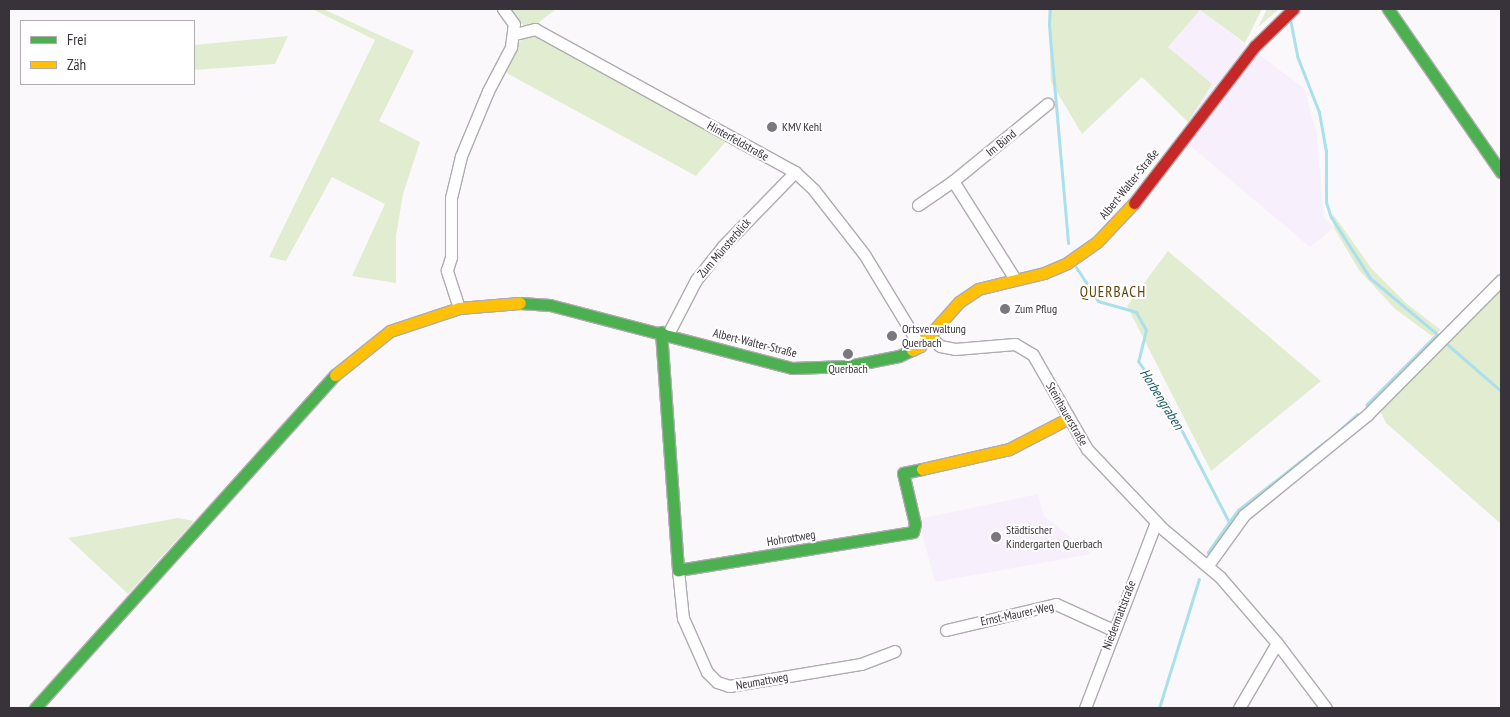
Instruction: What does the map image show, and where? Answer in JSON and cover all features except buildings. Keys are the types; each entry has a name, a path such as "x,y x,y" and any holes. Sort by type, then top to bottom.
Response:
{"street":[{"path":"459,308 447,270 451,257 449,217 454,177 514,34 514,24 503,9"},
{"name":"Albert-Walter-Straße","path":"35,708 328,381 390,332 459,308 514,303 550,305 665,333 792,368 848,366 899,356 920,346 930,337 959,302 978,289 1044,273 1067,263 1097,242 1127,212 1255,46 1293,9"},
{"path":"1388,9 1501,172"},
{"name":"Hinterfeldstraße","path":"514,34 535,29 795,172 814,190 864,254 920,346"},
{"name":"Im Bünd","path":"918,204 953,180 1047,104"},
{"name":"Zum Münsterblick","path":"665,333 696,280 723,246 795,172"},
{"path":"953,180 1015,279"},
{"path":"1208,565 1244,515 1367,415 1501,280"},
{"path":"665,333 678,570"},
{"name":"Steinhauerstraße","path":"930,337 940,346 955,349 1016,344 1033,355 1067,419 1108,474 1156,522 1208,565 1277,643 1326,708"},
{"name":"Hohrottweg","path":"678,570 913,532 915,524 903,473 1009,449 1067,419"},
{"name":"Niedermattstraße","path":"1085,708 1113,630 1156,522"},
{"name":"Neumattweg","path":"678,570 683,618 707,672 716,682 729,686 861,664 895,650"},
{"name":"Ernst-Maurer-Weg","path":"946,630 1056,604 1113,630"},
{"path":"1239,708 1277,643"}],"shaded area":[{"path":"1200,10 1305,89 1317,138 1324,217 1334,228 1310,247 1188,144 1188,122 1167,48"},
{"name":"Städtischer Kindergarten Querbach","path":"1038,494 1044,516 1092,554 935,582 918,519"}],"green space":[{"path":"312,9 323,9 414,51 379,121 420,142 403,194 396,236 396,283 352,276 385,204 332,177 286,261 269,257 375,40"},
{"path":"510,9 556,9 538,23 526,26 518,22"},
{"path":"1048,9 1262,9 1245,43 1200,10 1168,47 1212,84 1188,122 1142,77 1082,134 1051,82"},
{"path":"1267,9 1279,9 1258,27"},
{"path":"288,36 275,64 195,70 195,45"},
{"path":"526,36 539,36 728,139 696,176 503,71 517,44"},
{"path":"1333,214 1372,269 1407,304 1441,330 1432,336 1395,309 1359,270 1334,228"},
{"path":"1168,251 1321,381 1211,471 1127,306"},
{"path":"1501,285 1501,524 1386,423 1379,409"},
{"path":"178,518 194,521 128,594 68,538"}],"waterway":[{"name":"Horbengraben","path":"1050,9 1049,25 1068,243"},
{"path":"1290,19 1297,56 1319,112 1326,150 1326,202 1331,217 1370,278 1437,334 1366,405"},
{"name":"Horbengraben","path":"1076,267 1098,301 1136,312 1146,330 1138,361 1168,404 1229,522 1208,552"},
{"path":"1448,345 1501,391"},
{"path":"1335,434 1357,414"},
{"path":"1229,522 1238,510 1326,441"},
{"name":"Horbengraben","path":"1159,708 1199,579"}],"traffic: fast":[{"path":"1388,9 1501,172"},
{"path":"520,303 550,305 792,368 848,366 899,356 912,350"},
{"path":"661,332 678,570 913,532 915,524 903,473 922,469"},
{"path":"35,708 335,375"}],"traffic: slow":[{"path":"912,350 920,346 959,302 978,289 1044,273 1067,263 1097,242 1134,203"},
{"path":"335,375 390,331 459,308 520,303"},
{"path":"922,469 1009,449 1067,419"}],"traffic: jam":[{"path":"1134,203 1255,46 1293,9"}],"place":[{"name":"KMV Kehl","path":"772,127"},
{"name":"Zum Pflug","path":"1005,309"},
{"name":"Ortsverwaltung Querbach","path":"892,336"},
{"name":"Querbach","path":"848,354"},
{"name":"Städtischer Kindergarten Querbach","path":"996,537"}],"district":[{"name":"QUERBACH","path":"1113,292"}]}
